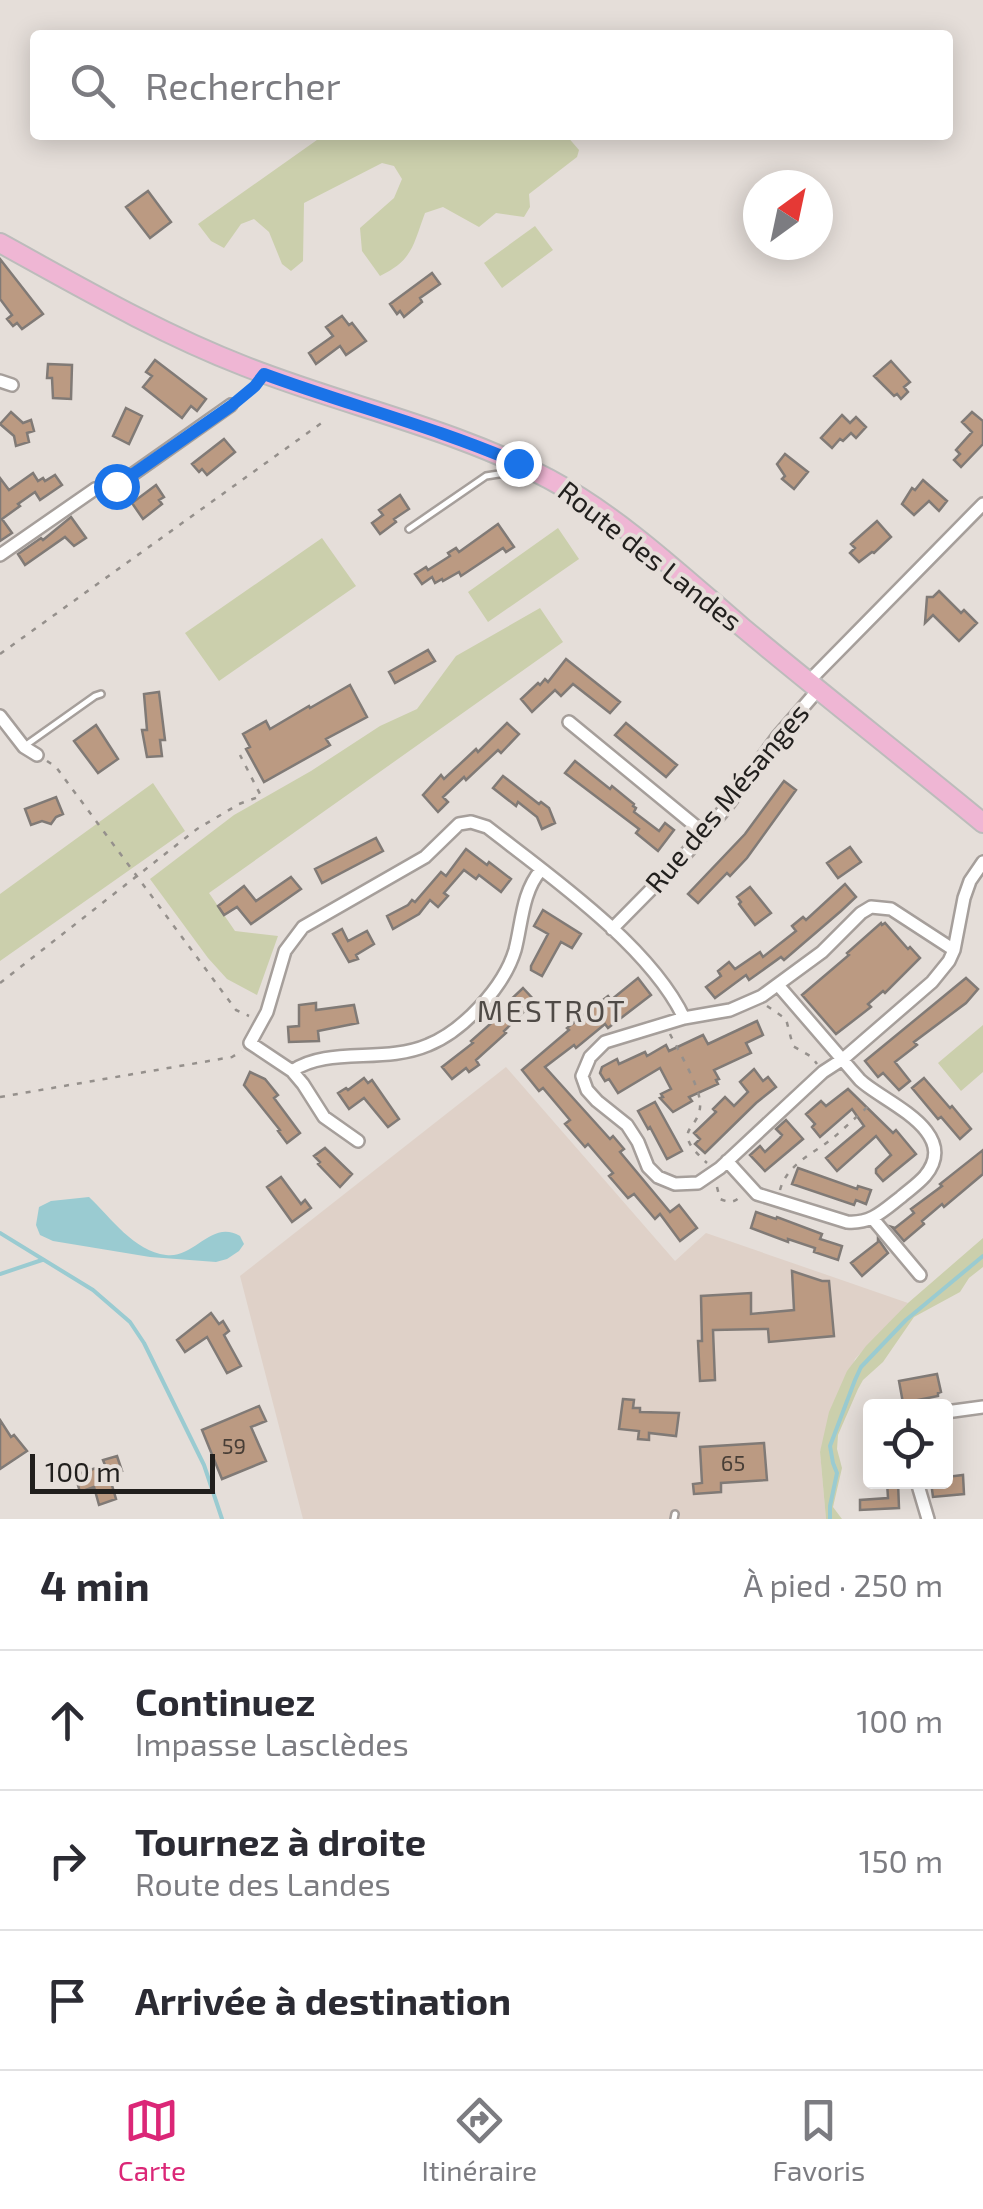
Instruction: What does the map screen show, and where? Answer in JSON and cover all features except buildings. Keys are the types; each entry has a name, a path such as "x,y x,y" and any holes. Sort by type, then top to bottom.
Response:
{"main road":[{"name":"Route des Landes","path":"0,243 177,337 324,396 440,432 552,480 635,537 983,823"}],"street":[{"path":"0,555 94,489 116,486 231,406"},
{"name":"Rue des Mésanges","path":"612,928 724,810 813,686 983,504"},
{"path":"0,716 20,742 38,755"},
{"path":"569,722 704,833"},
{"path":"358,1141 324,1117 292,1071 250,1043 262,1023 286,951 303,927 425,857 459,824 472,822 487,827 612,928 656,977 684,1018"},
{"path":"954,950 891,909 872,908 822,952 762,996 730,1010 684,1018 605,1042 590,1057 582,1076 587,1090 627,1125 648,1167 658,1177 675,1184 698,1182 727,1162 820,1068 843,1059 932,982 950,960 954,950 964,898 983,862"},
{"path":"292,1071 320,1058 383,1056 414,1050 458,1027 505,976 528,890 541,870"},
{"path":"727,1162 748,1186 768,1198 860,1223 873,1219 927,1173 933,1156 933,1144 925,1129 913,1116 868,1088 778,985"},
{"path":"873,1219 920,1275"},
{"path":"953,1411 983,1408"},
{"path":"919,1489 928,1519"}],"lane":[{"path":"409,529 486,476 505,473"},
{"path":"20,742 102,694"}],"path":[{"path":"231,406 264,374"},
{"path":"0,654 327,419"},
{"path":"38,755 56,767 236,1010 262,1023"},
{"path":"0,983 197,829 261,796 240,755"},
{"path":"762,996 766,1006 786,1019 793,1046 812,1057 820,1068"},
{"path":"670,1032 700,1103 688,1128 690,1148 709,1165 704,1169 716,1183 720,1199 728,1202 736,1201 753,1183 779,1192 795,1166 873,1102"},
{"path":"820,1068 818,1051 826,1040"},
{"path":"0,1097 232,1058 250,1043"}],"shaded area":[{"path":"506,1067 675,1261 706,1233 908,1303 855,1359 820,1452 826,1519 303,1519 240,1276"}],"green space":[{"path":"317,140 570,140 579,150 577,157 529,194 530,207 524,217 496,213 479,227 443,207 425,213 406,257 380,276 362,251 360,228 394,198 402,179 394,166 382,163 304,203 303,261 291,271 282,264 269,232 254,219 241,224 224,248 211,241 198,224"},
{"path":"535,226 553,250 502,288 484,263"},
{"path":"558,528 579,559 488,622 468,592"},
{"path":"322,538 356,586 219,681 185,633"},
{"path":"540,608 563,642 209,893 235,931 278,936 257,995 227,979 150,879 234,815 380,726 417,709 456,656"},
{"path":"153,783 185,831 0,961 0,894"},
{"path":"983,1025 983,1072 961,1091 938,1063"},
{"path":"983,1238 983,1267 960,1292 914,1317 883,1362 863,1380 838,1435 842,1468 833,1507 842,1519 826,1519 820,1452 829,1412 847,1371 908,1303"}],"water":[{"path":"89,1197 124,1232 154,1252 176,1255 220,1232 240,1236 244,1244 227,1259 216,1262 150,1257 53,1241 40,1235 36,1225 39,1207 51,1201"}],"waterway":[{"path":"0,1233 93,1290 130,1322 204,1465 222,1519"},
{"path":"830,1519 837,1473 830,1446 861,1367 906,1320 983,1256"},
{"path":"0,1274 42,1260"}],"district":[{"name":"MESTROT","path":"552,1012"}],"route":[{"path":"116,486 231,406 264,374 440,432 518,463"}]}
